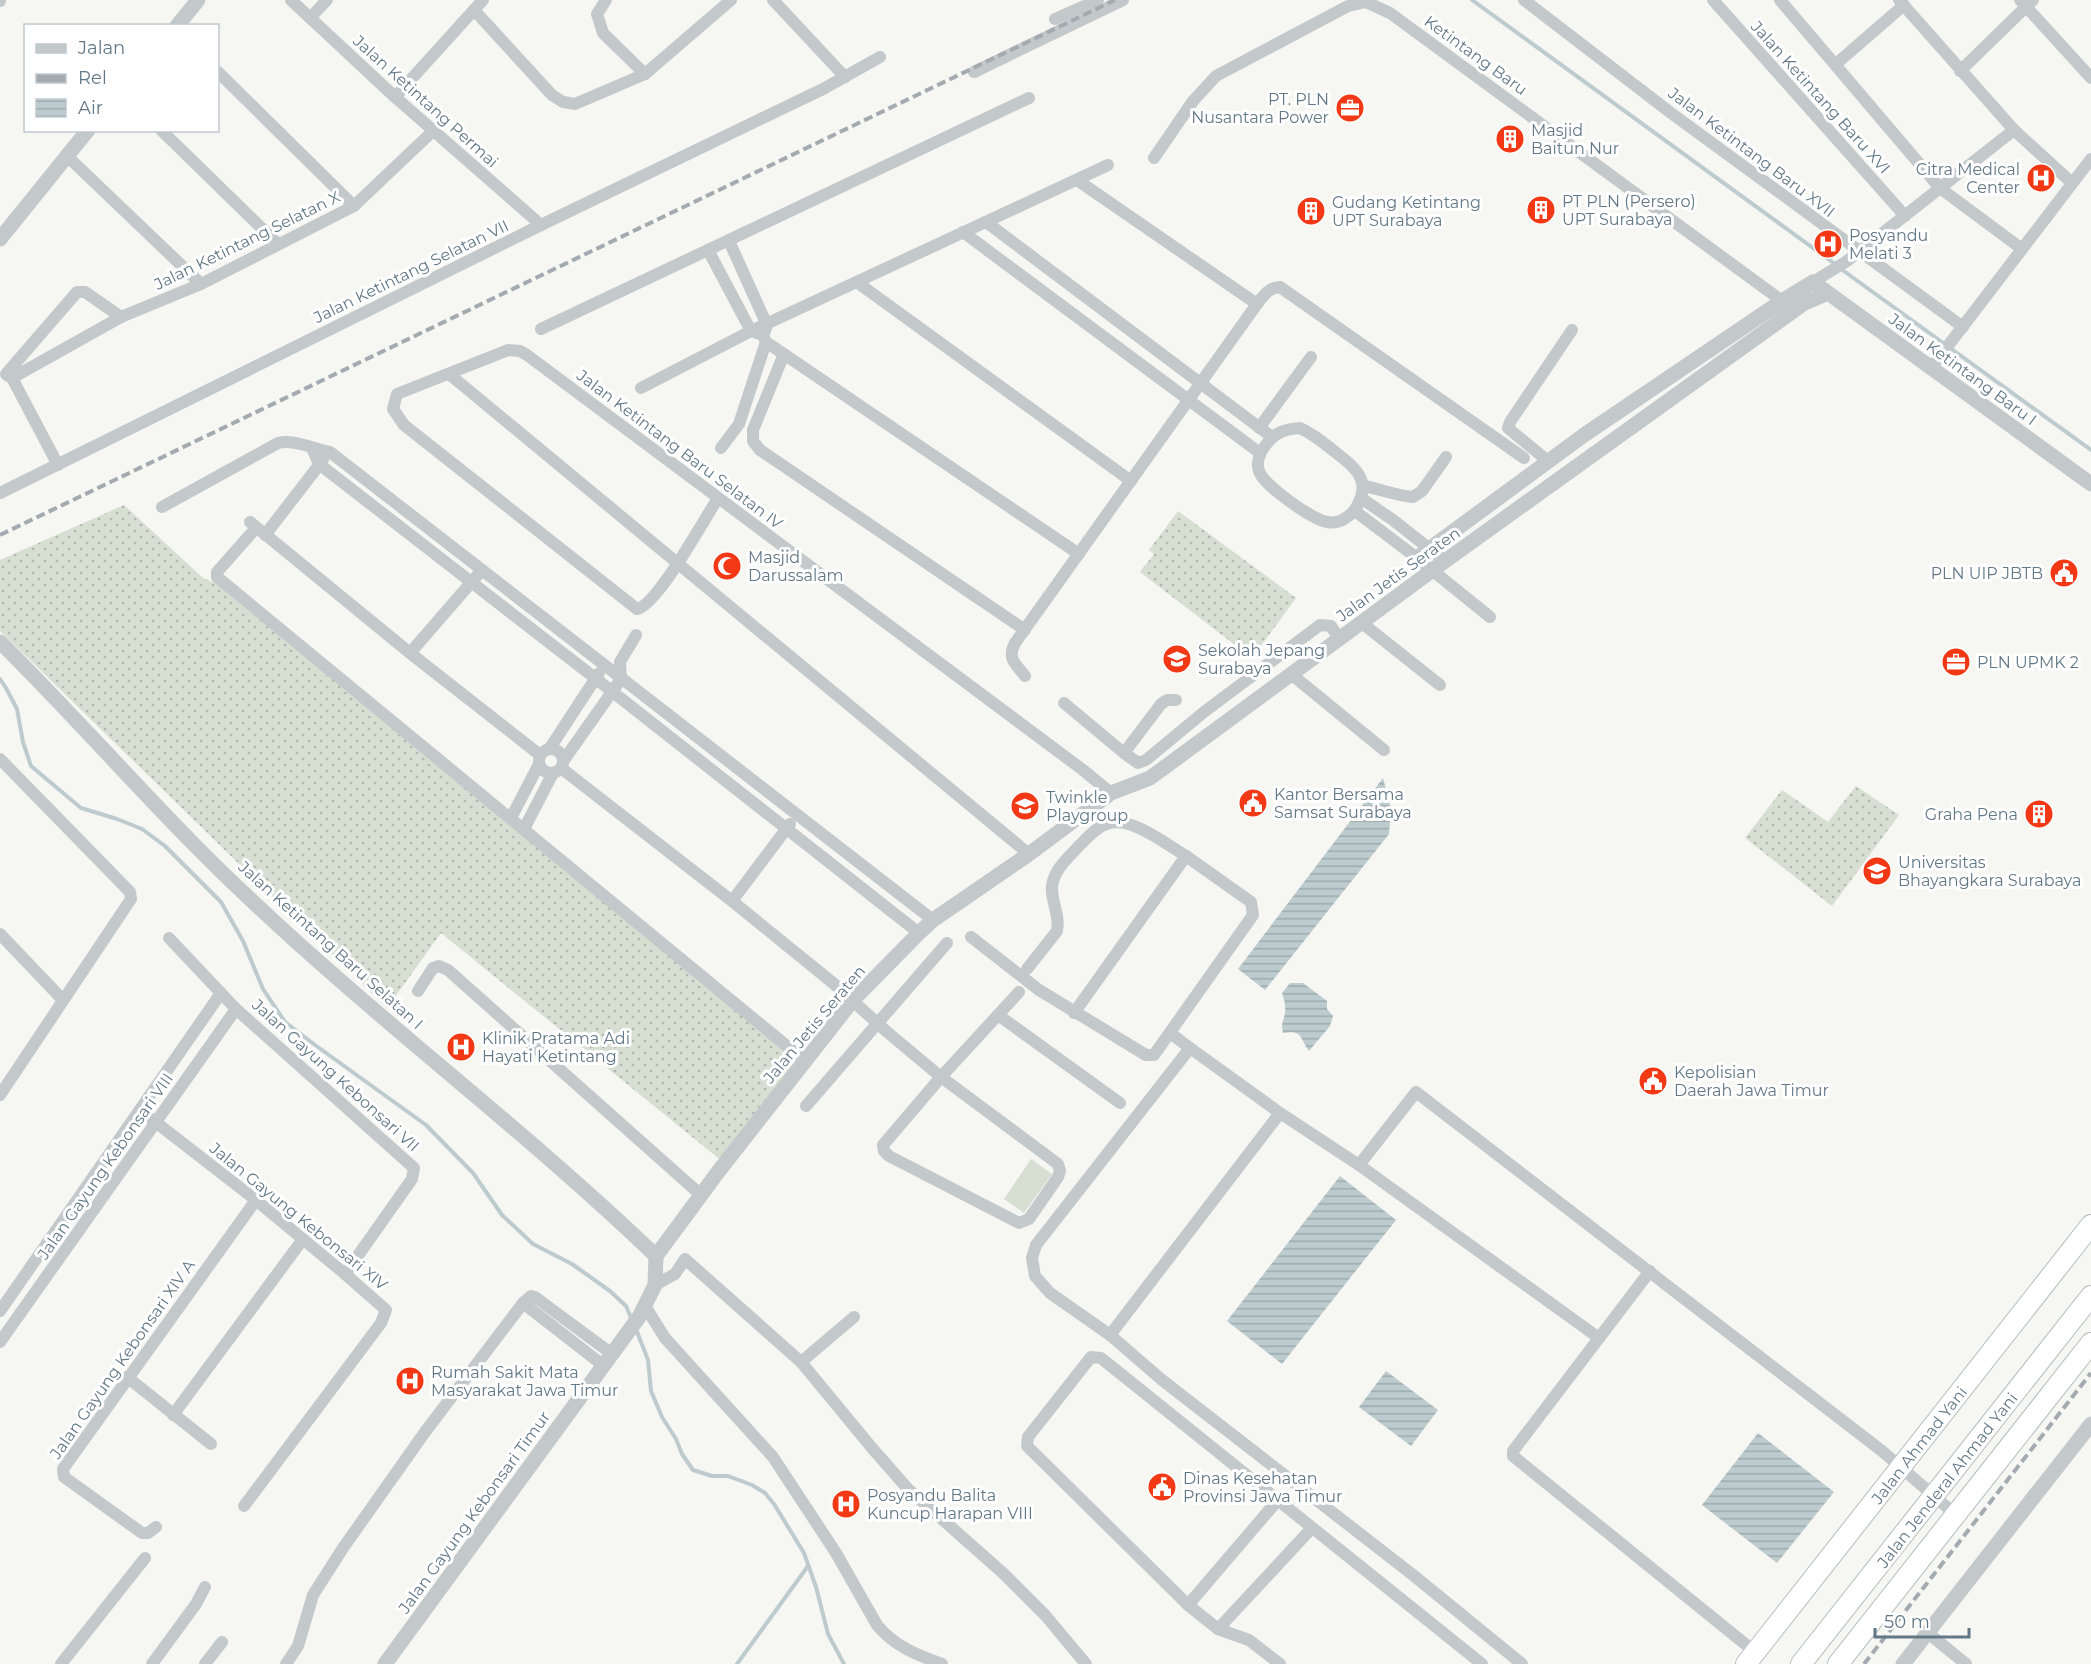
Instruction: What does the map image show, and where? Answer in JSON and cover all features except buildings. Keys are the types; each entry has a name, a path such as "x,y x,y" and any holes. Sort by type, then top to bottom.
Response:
{"highway":[{"name":"Jalan Ahmad Yani","path":"1751,1658 2091,1225"},
{"name":"Jalan Jenderal Ahmad Yani","path":"1802,1664 1932,1495 2091,1296"},
{"name":"Jalan Jenderal Ahmad Yani","path":"1838,1664 2091,1343"}],"street":[{"path":"179,24 198,0"},
{"name":"Jalan Ketintang Permai","path":"291,0 394,97 541,225"},
{"path":"310,18 327,0"},
{"path":"394,97 483,0"},
{"path":"606,0 597,14 603,33 645,74"},
{"path":"474,10 552,95 563,102 575,104 645,74 731,0"},
{"path":"773,0 845,77"},
{"path":"1055,19 1098,0"},
{"path":"974,72 1123,0"},
{"name":"Jalan Ketintang Baru XVII","path":"1524,0 1680,120 1859,252 1959,332"},
{"name":"Jalan Ketintang Baru XVI","path":"1713,0 1905,216"},
{"path":"1780,0 1940,188 2022,249"},
{"name":"Ketintang Baru","path":"1154,158 1193,101 1216,76 1348,6 1366,2 1390,13 1782,301"},
{"path":"1960,71 2026,2 2091,78"},
{"path":"1836,64 1902,3 2014,130 2072,183"},
{"name":"Jalan Ketintang Selatan VII","path":"0,493 541,225 823,89 880,57"},
{"path":"219,73 354,206"},
{"path":"542,329 1029,98"},
{"name":"Jalan Jetis Seraten","path":"1424,553 1584,435 1782,301 1847,261 2014,130"},
{"name":"Jalan Ketintang Selatan X","path":"6,374 121,317 201,284 354,206 433,131"},
{"path":"0,239 86,132"},
{"path":"163,132 278,244"},
{"path":"67,156 201,284"},
{"path":"1931,368 2091,159"},
{"path":"641,388 762,333 963,232 1108,165"},
{"path":"1077,180 1257,304"},
{"path":"986,222 1272,437"},
{"path":"963,232 1260,453"},
{"path":"721,448 739,424 762,333 729,242"},
{"path":"708,250 762,333 784,354 1079,554"},
{"name":"Jalan Ketintang Baru I","path":"1817,279 1828,292 2091,484"},
{"path":"858,283 1131,481"},
{"path":"1024,676 1012,658 1011,651 1257,304 1267,291 1274,287 1280,287 1524,458"},
{"path":"58,465 6,374 76,292 85,292 121,317"},
{"name":"Jalan Jetis Seraten","path":"656,1256 853,1000 933,920 1029,854 1111,793 1150,777 1803,304 1828,292"},
{"path":"1549,462 1508,428 1572,330"},
{"name":"Jalan Ketintang Baru Selatan IV","path":"678,563 647,605 637,609 404,425 393,409 398,394 508,350 520,351 1111,793"},
{"path":"784,354 753,430 753,441 760,450 1025,630"},
{"path":"1259,428 1311,357"},
{"path":"449,374 1029,854"},
{"path":"1363,492 1355,511 1344,519 1333,524 1318,521 1265,483 1259,471 1260,453 1272,437 1287,429 1300,428 1312,434 1354,467 1363,492 1490,618"},
{"path":"162,507 278,443 288,441 330,452 933,920"},
{"path":"312,448 319,464 919,933"},
{"path":"330,452 257,528 218,572 217,578 805,1060"},
{"path":"1363,492 1384,489 1404,497 1413,497 1422,491 1446,457"},
{"path":"678,563 718,498"},
{"path":"1355,511 1424,553"},
{"path":"257,528 410,653 543,756 545,771 559,767"},
{"path":"410,653 482,570"},
{"path":"1362,623 1440,685"},
{"path":"1064,703 1138,763 1146,760 1204,712 1320,625 1331,626 1339,639"},
{"path":"524,829 559,767 621,679 620,662 636,635"},
{"name":"Jalan Ketintang Baru Selatan I","path":"0,642 249,898 348,988 547,1157 656,1256"},
{"path":"511,818 543,756 595,678 604,666 620,662"},
{"path":"1291,674 1384,750"},
{"path":"1124,753 1161,704 1167,700 1176,700"},
{"path":"543,756 556,749 561,754 559,767"},
{"path":"0,759 130,892 130,899 2,1088"},
{"path":"559,767 732,901 853,1000 941,1077 1058,1164 1060,1169 1058,1177 1027,1221 1019,1223 889,1156 884,1151 884,1141 941,1077 1019,992"},
{"path":"732,901 797,816"},
{"path":"971,937 1032,985 1074,1013 1146,1055 1154,1055 1252,915 1253,908 1251,902 1186,856 1129,824 1108,823 1099,828 1063,863 1053,881 1053,897 1059,923 1057,931 1027,969"},
{"path":"1074,1013 1186,856"},
{"path":"0,934 63,1000"},
{"name":"Jalan Gayung Kebonsari VII","path":"168,938 236,1008 414,1168 412,1179 345,1274"},
{"path":"806,1106 947,943"},
{"path":"418,992 433,968 439,966 448,970 701,1195"},
{"name":"Jalan Gayung Kebonsari VIII","path":"0,1311 221,993"},
{"name":"Jalan Gayung Kebonsari VIII","path":"0,1342 236,1008"},
{"path":"998,1016 1120,1103"},
{"path":"1170,1033 1280,1113 1359,1165 1599,1338"},
{"path":"1191,1048 1036,1245 1032,1258 1035,1276 1040,1284 1110,1335 1162,1380 1404,1567 1522,1664"},
{"path":"1359,1165 1416,1092 1901,1467 1956,1515"},
{"name":"Jalan Gayung Kebonsari XIV","path":"140,1110 256,1200 385,1308 385,1316 244,1506"},
{"path":"1110,1335 1280,1113"},
{"name":"Jalan Gayung Kebonsari XIV A","path":"156,1527 148,1533 142,1533 64,1477 63,1469 256,1200"},
{"path":"173,1414 303,1239"},
{"name":"Jalan Gayung Kebonsari Timur","path":"385,1664 625,1337 655,1285 656,1256"},
{"path":"655,1285 675,1274 686,1259 801,1362 908,1489 1004,1574 1045,1615 1086,1664"},
{"path":"1650,1271 1513,1451 1514,1458 1751,1658"},
{"path":"286,1664 298,1646 314,1595 343,1548 425,1432 523,1303 531,1296 535,1297 608,1360"},
{"path":"642,1311 773,1457 836,1553 884,1634 905,1649 942,1664"},
{"path":"801,1362 854,1317"},
{"path":"1280,1664 1249,1640 1218,1629 1188,1605 1028,1446 1028,1437 1091,1357 1101,1358 1482,1664"},
{"path":"127,1377 211,1444"},
{"path":"1903,1664 2091,1424"},
{"path":"1188,1605 1277,1501"},
{"path":"1218,1629 1311,1528"},
{"path":"61,1664 145,1558"},
{"path":"152,1664 196,1604 205,1587"},
{"path":"1928,1633 1966,1664"},
{"path":"205,1664 222,1642"}],"shaded area":[{"path":"124,505 203,578 215,583 796,1060 723,1162 441,933 387,1008 0,631 0,560"},
{"path":"1178,511 1296,598 1252,658 1140,572 1154,554 1149,550"},
{"path":"1856,786 1899,815 1832,906 1745,838 1782,790 1828,822"},
{"path":"1031,1159 1052,1174 1024,1213 1004,1199"}],"water":[{"path":"1383,778 1391,809 1389,834 1265,990 1238,969"},
{"path":"1290,983 1303,983 1327,1001 1327,1009 1333,1016 1330,1026 1309,1051 1297,1034 1283,1033 1285,1008 1282,993"},
{"path":"1340,1176 1396,1220 1282,1364 1227,1321"},
{"path":"1386,1371 1438,1410 1411,1446 1359,1407"},
{"path":"1758,1433 1834,1492 1777,1563 1702,1505"}],"waterway":[{"path":"1472,0 1835,264"},
{"path":"1841,269 2091,450"},
{"path":"0,679 17,709 23,742 31,766 81,808 142,829 165,846 221,902 243,941 263,989 285,1022 426,1125 473,1173 502,1215 533,1244 572,1264 610,1291 626,1306 632,1320"},
{"path":"636,1329 648,1360 651,1391 682,1454 693,1470 712,1476 728,1476 752,1485 765,1493 774,1504 804,1553 816,1587 828,1634 844,1664"},
{"path":"737,1664 808,1566"}],"railway":[{"path":"0,535 1115,0"},
{"path":"1864,1664 2091,1373"}],"place":[{"name":"PT. PLN Nusantara Power","path":"1350,108"},
{"name":"Masjid Baitun Nur","path":"1510,139"},
{"name":"Citra Medical Center","path":"2041,178"},
{"name":"PT PLN (Persero) UPT Surabaya","path":"1541,210"},
{"name":"Gudang Ketintang UPT Surabaya","path":"1311,211"},
{"name":"Posyandu Melati 3","path":"1828,244"},
{"name":"Masjid Darussalam","path":"727,566"},
{"name":"PLN UIP JBTB","path":"2064,573"},
{"name":"Sekolah Jepang Surabaya","path":"1177,659"},
{"name":"PLN UPMK 2","path":"1956,662"},
{"name":"Kantor Bersama Samsat Surabaya","path":"1253,803"},
{"name":"Twinkle Playgroup","path":"1025,806"},
{"name":"Graha Pena","path":"2039,814"},
{"name":"Universitas Bhayangkara Surabaya","path":"1877,871"},
{"name":"Klinik Pratama Adi Hayati Ketintang","path":"461,1047"},
{"name":"Kepolisian Daerah Jawa Timur","path":"1653,1081"},
{"name":"Rumah Sakit Mata Masyarakat Jawa Timur","path":"410,1381"},
{"name":"Dinas Kesehatan Provinsi Jawa Timur","path":"1162,1487"},
{"name":"Posyandu Balita Kuncup Harapan VIII","path":"846,1504"}]}
